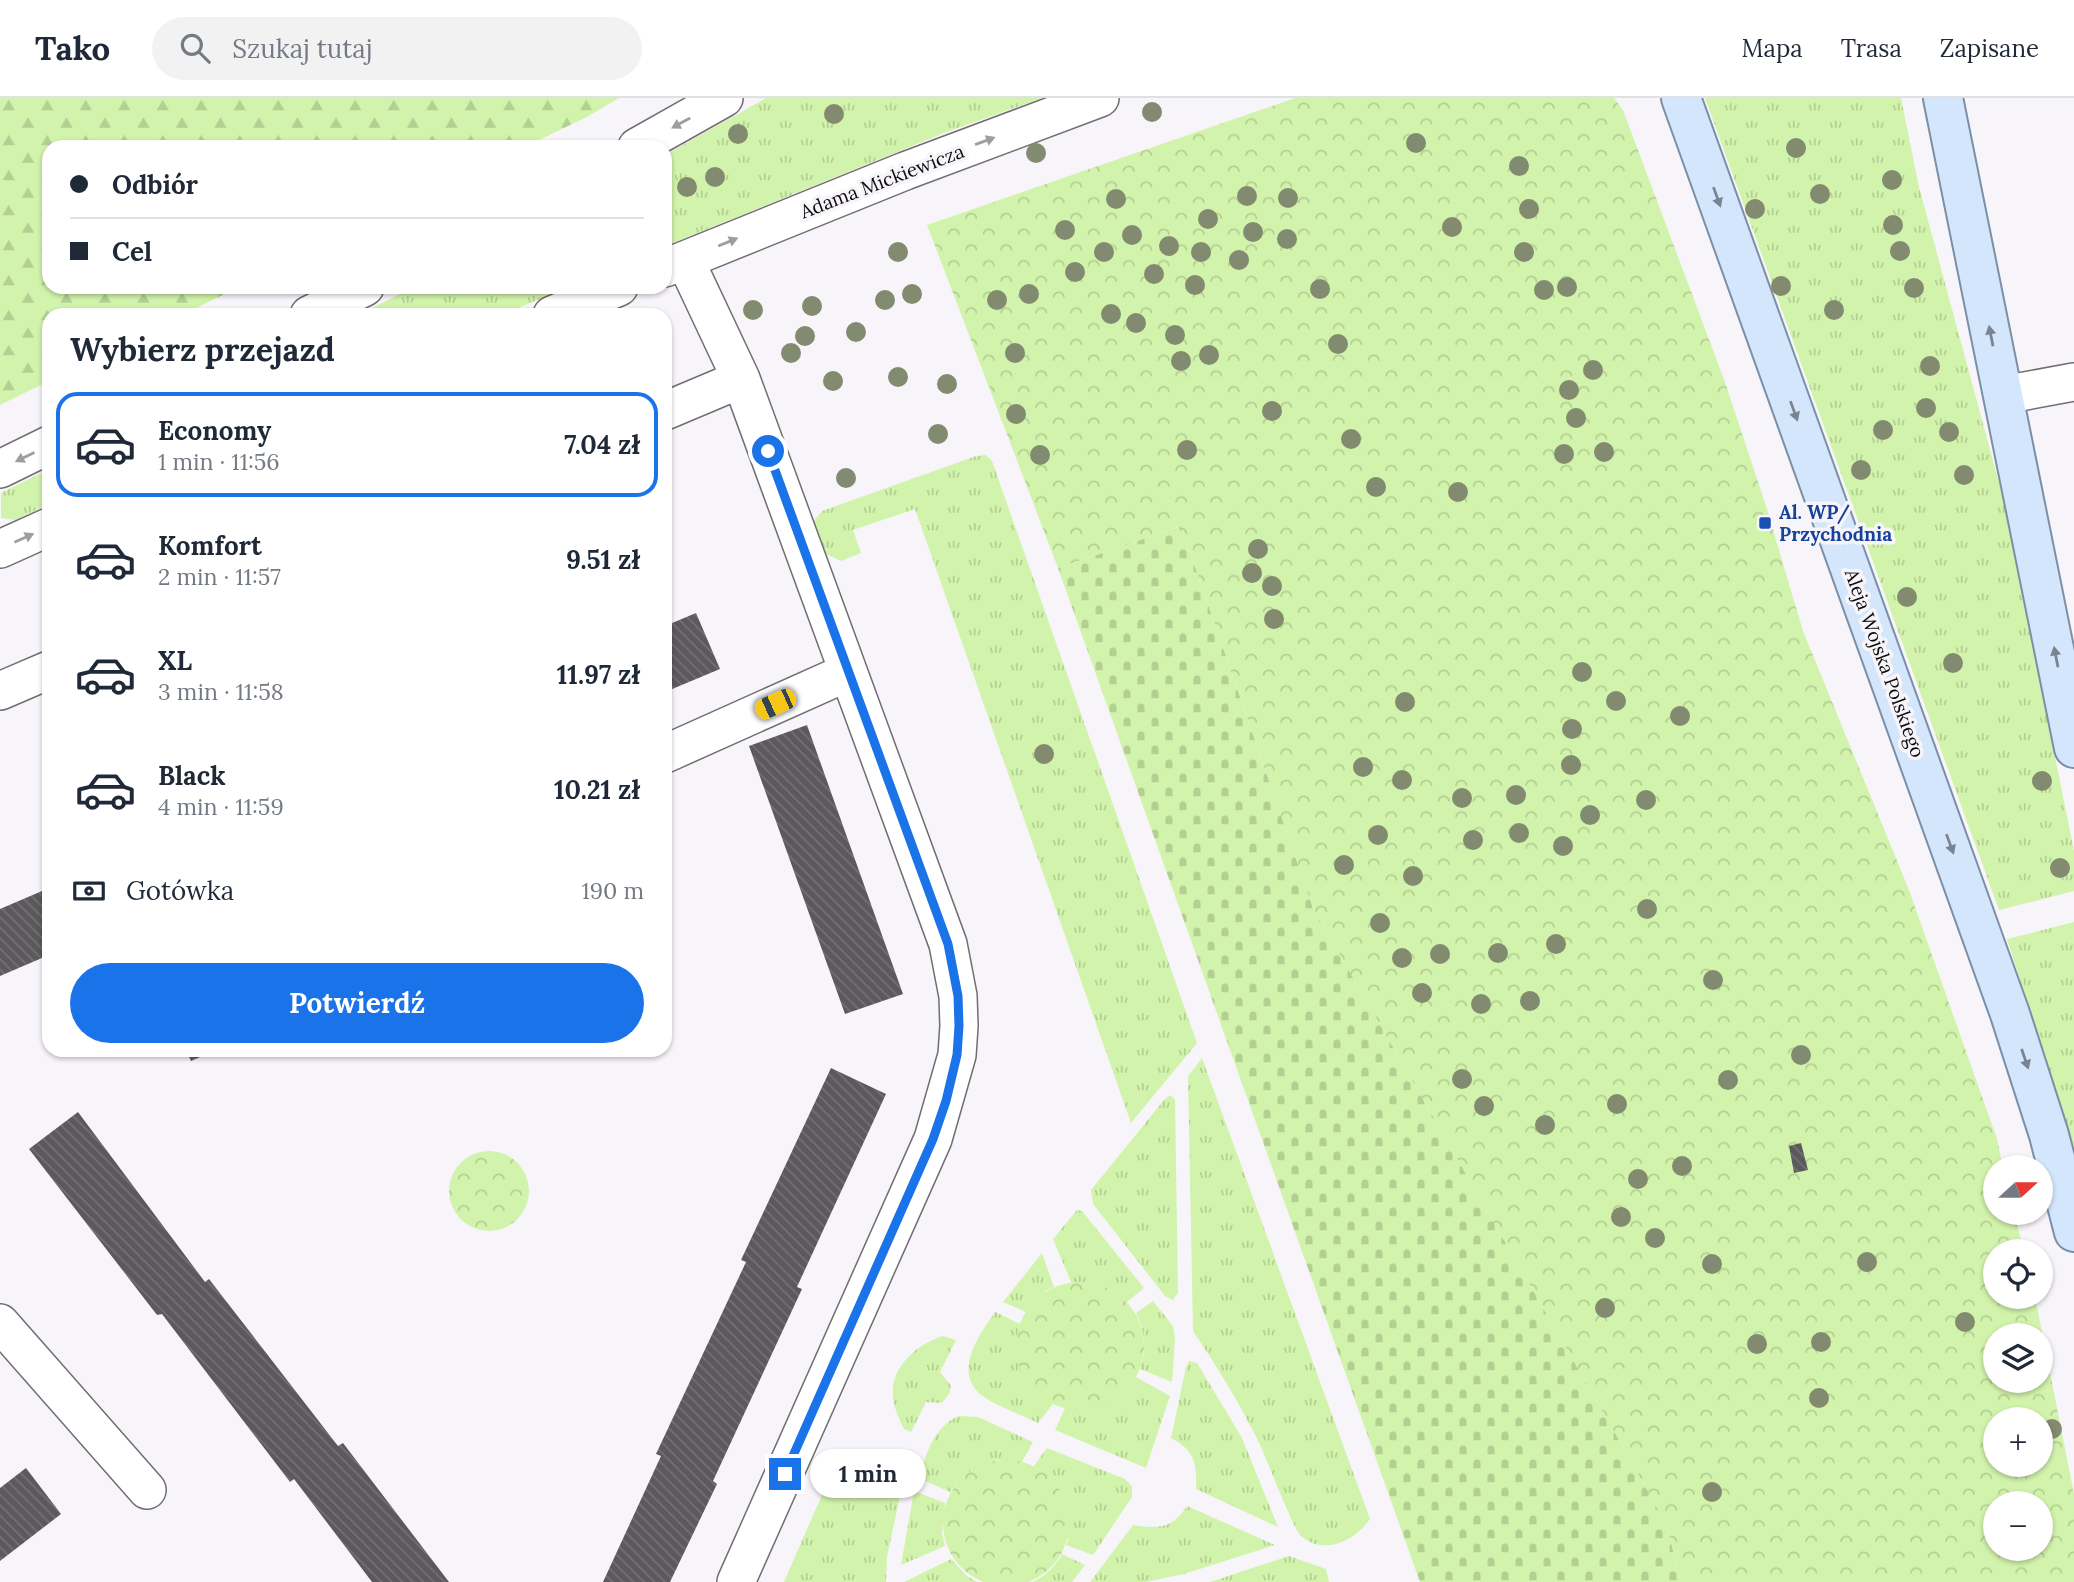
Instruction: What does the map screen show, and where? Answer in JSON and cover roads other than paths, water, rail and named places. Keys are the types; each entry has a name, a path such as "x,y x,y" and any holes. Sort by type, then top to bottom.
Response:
{"main road":[{"path":"1943,98 2074,748"},
{"name":"Aleja Wojska Polskiego","path":"1687,115 2006,1002 2049,1135 2074,1232"}],"street":[{"path":"649,140 724,98"},
{"name":"Adama Mickiewicza","path":"675,264 905,171 1100,98"},
{"path":"1664,98 1687,115"},
{"path":"675,264 741,379 948,944 958,996 957,1055 933,1139 736,1582"},
{"path":"323,308 351,294"},
{"path":"569,308 602,294"},
{"path":"672,408 741,379"},
{"path":"2003,395 2074,382"},
{"path":"0,469 42,448"},
{"path":"0,549 42,530"},
{"path":"672,751 848,672"},
{"path":"0,691 42,673"},
{"path":"0,1323 148,1490"}],"place":[{"name":"Al. WP/ Przychodnia","path":"1765,523"}]}
